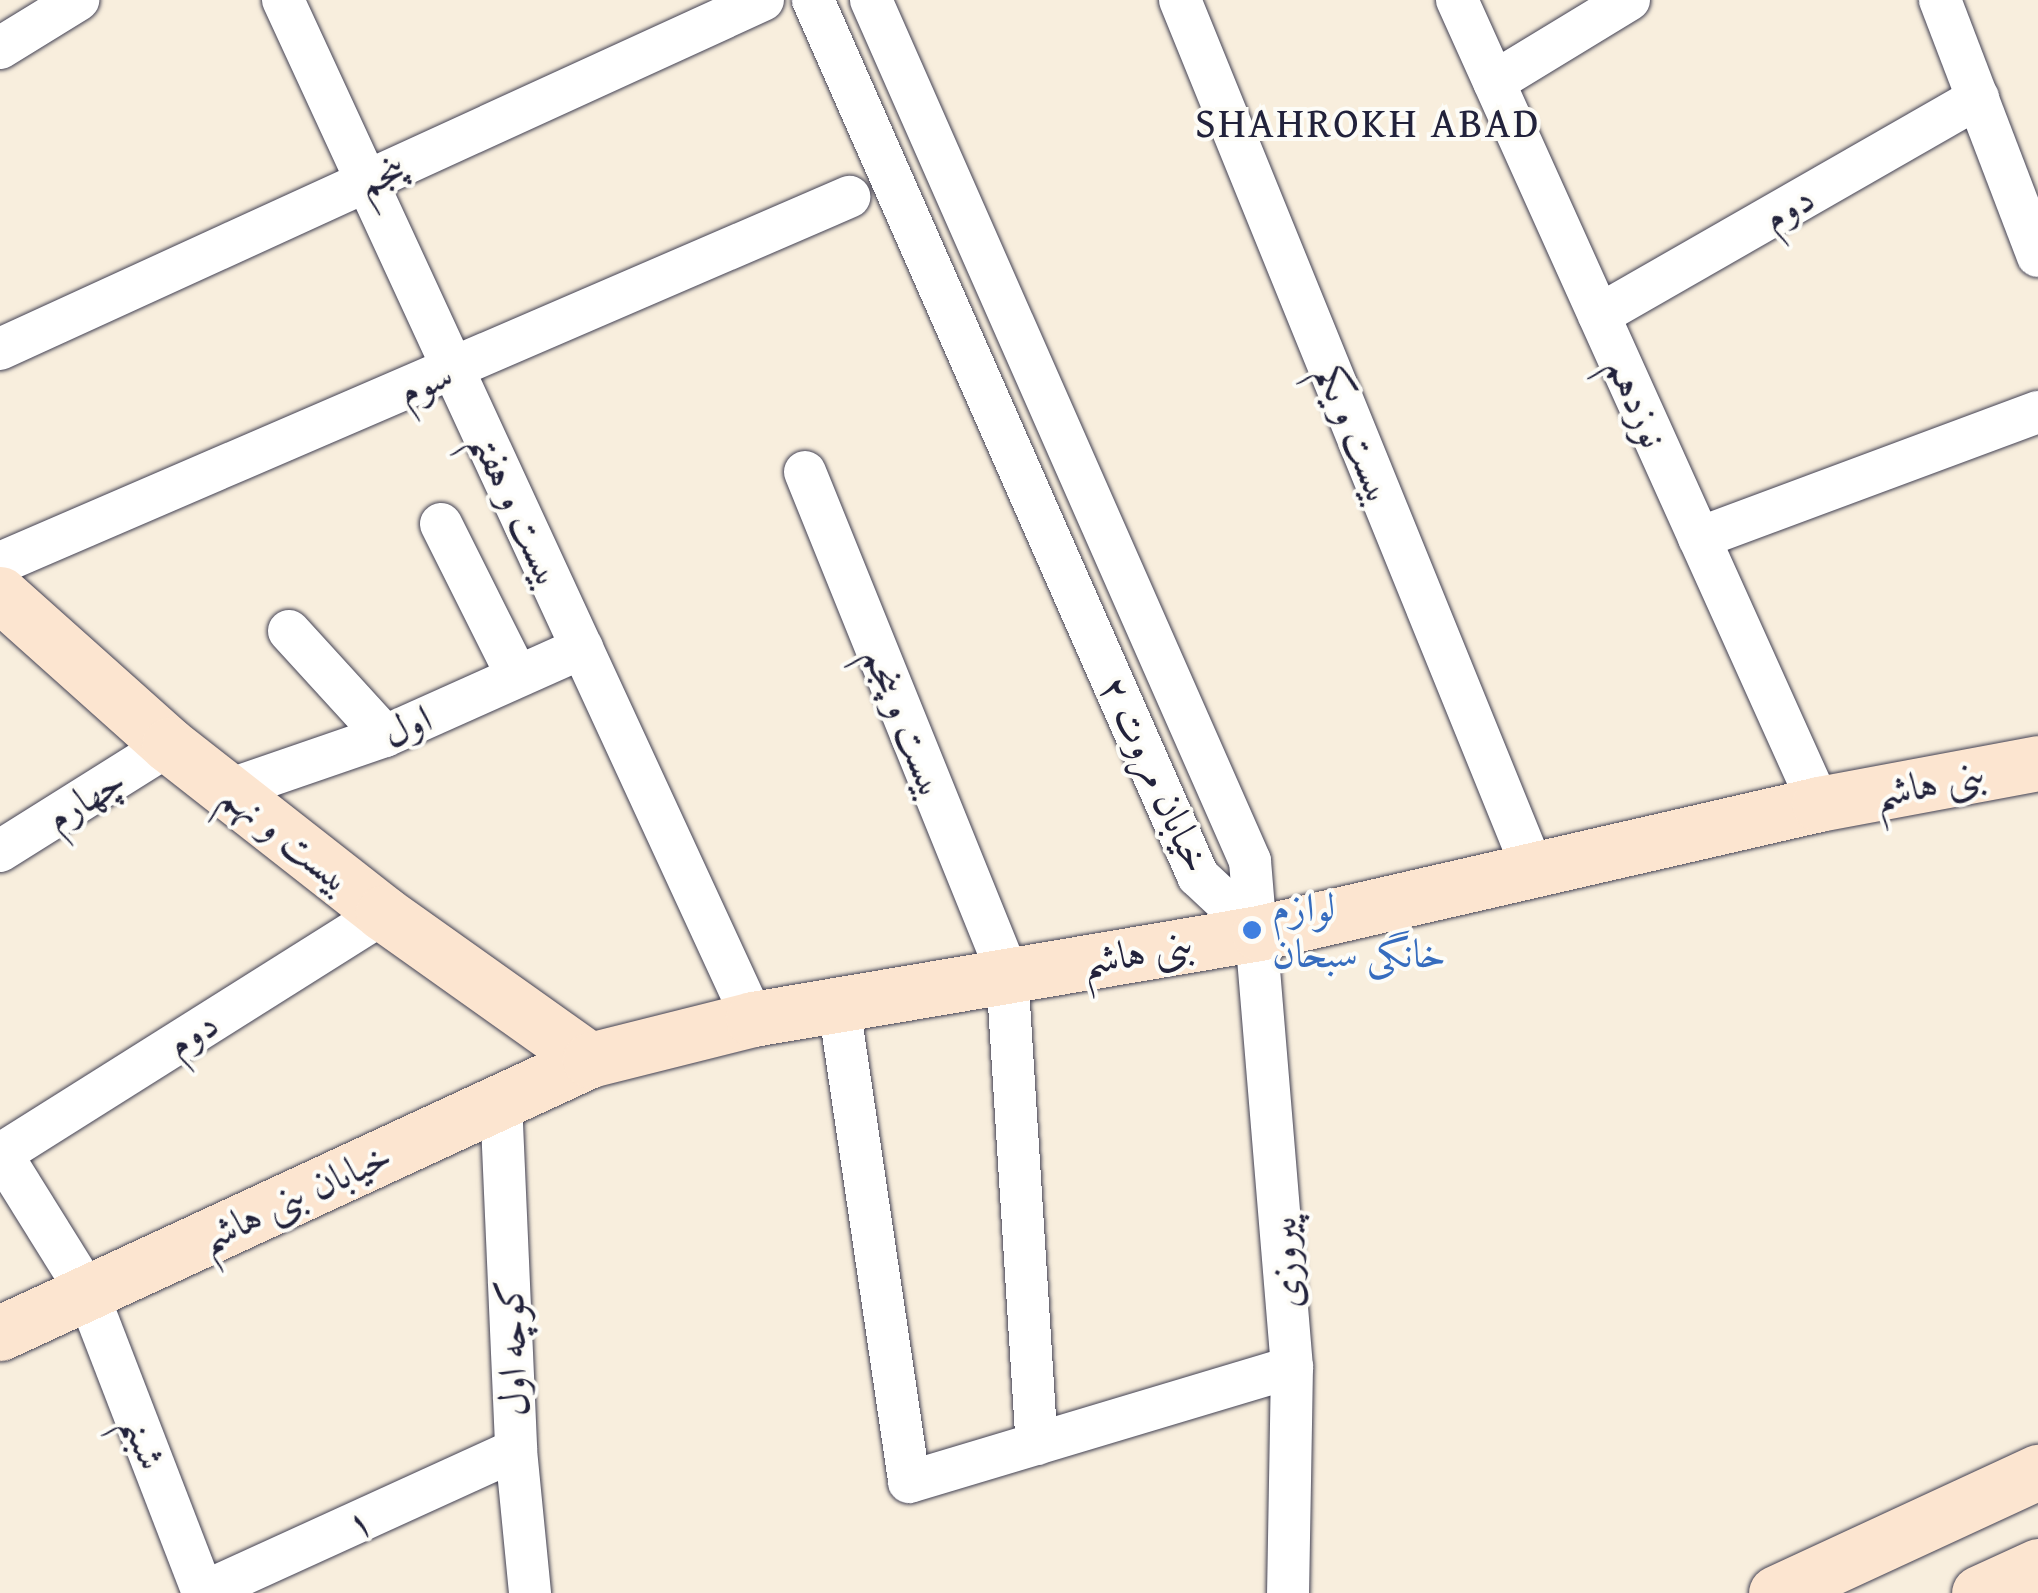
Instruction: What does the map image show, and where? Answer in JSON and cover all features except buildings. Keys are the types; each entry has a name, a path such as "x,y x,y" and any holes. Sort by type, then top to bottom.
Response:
{"street":[{"path":"0,48 78,0"},
{"name":"بیست و هفتم","path":"283,0 753,1019"},
{"name":"پنجم","path":"0,349 763,0"},
{"name":"خیابان مروت ۲","path":"813,0 1198,876 1259,933"},
{"name":"خیابان مروت ۲","path":"871,0 1250,861 1259,933"},
{"name":"بیست و یکم","path":"1180,0 1532,867"},
{"name":"نوزدهم","path":"1457,0 1819,804"},
{"path":"1494,82 1630,0"},
{"path":"1940,0 2038,256"},
{"name":"دوم","path":"1599,316 1978,98"},
{"name":"سوم","path":"0,563 848,197"},
{"path":"1699,538 2038,412"},
{"name":"بیست و پنجم","path":"805,472 1007,972 1038,1444"},
{"path":"441,524 517,676"},
{"name":"بیست و نهم","path":"0,594 169,745 383,913 590,1060"},
{"path":"289,632 385,736"},
{"name":"اول","path":"228,790 385,736 582,648"},
{"name":"چهارم","path":"0,851 169,745"},
{"name":"بنی هاشم","path":"590,1060 753,1019 1007,972 1259,933 1532,867 1819,804 2038,763"},
{"name":"دوم","path":"1,1153 383,913"},
{"name":"پیروزی","path":"1259,933 1292,1367 1288,1593"},
{"path":"839,1006 908,1482 1292,1367"},
{"name":"خیابان بنی هاشم","path":"7,1318 87,1292 590,1060"},
{"name":"کوچه اول","path":"500,1102 516,1450 530,1593"},
{"name":"شبنم","path":"1,1153 87,1292 202,1593"},
{"name":"۱","path":"202,1593 516,1450"},
{"path":"1776,1593 1830,1581 2038,1472"},
{"path":"1979,1593 2038,1566"}],"place":[{"name":"لوازم خانگی سبحان","path":"1252,930"}],"district":[{"name":"SHAHROKH ABAD","path":"1368,122"}]}
